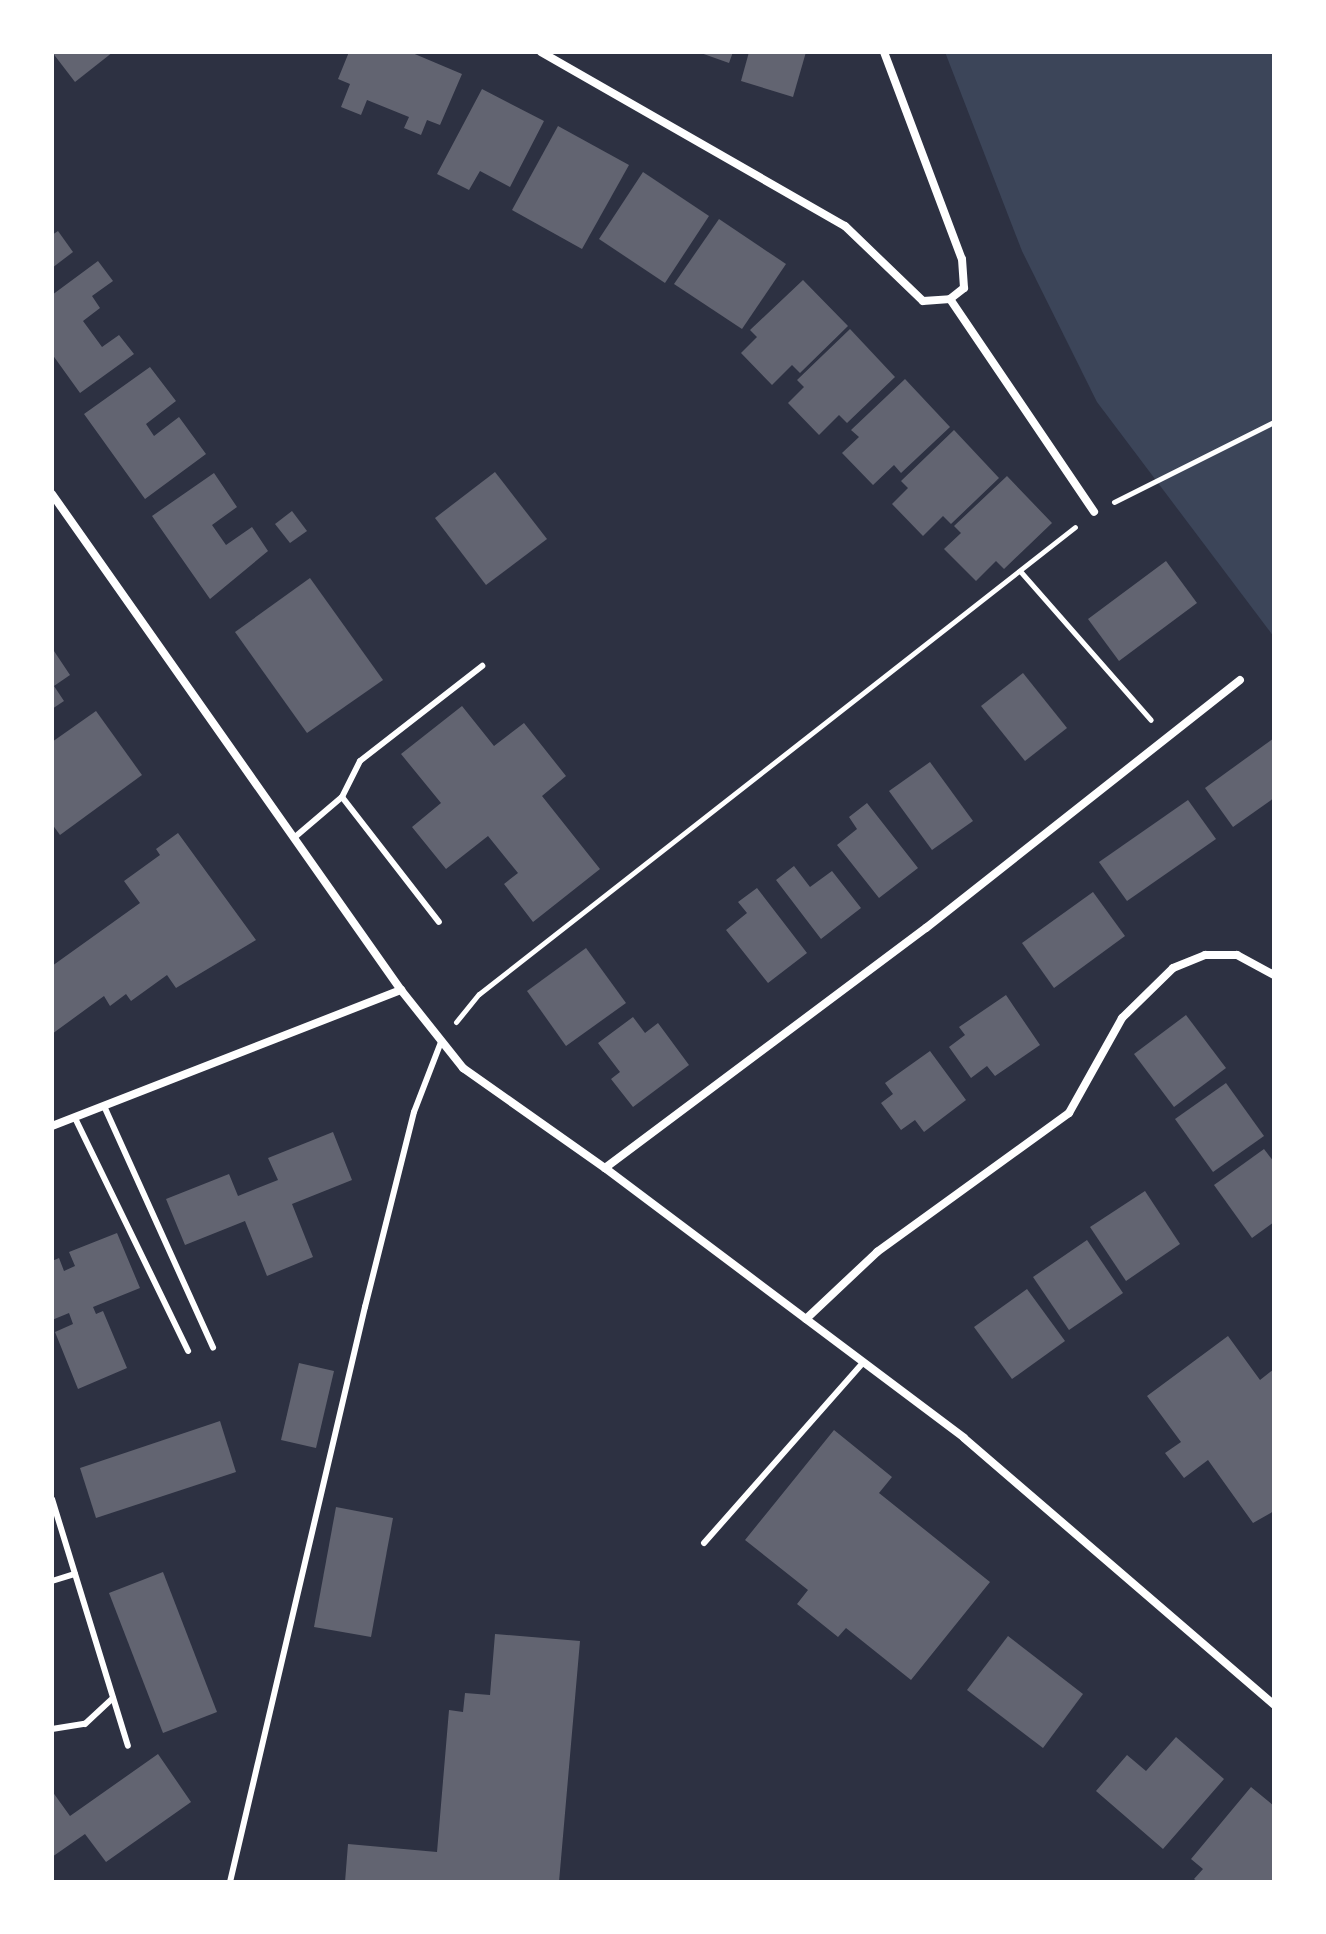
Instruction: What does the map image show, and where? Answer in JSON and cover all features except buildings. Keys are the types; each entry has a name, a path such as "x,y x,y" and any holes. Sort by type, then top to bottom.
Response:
{"street":[{"path":"541,52 845,226 923,301 950,299 964,288 962,259 884,52"},
{"path":"950,299 1094,512"},
{"path":"52,494 401,990 463,1068 605,1168 806,1319 861,1365 964,1438 1274,1705"},
{"path":"605,1168 926,928 1240,680"},
{"path":"806,1319 877,1252 1069,1113 1122,1018 1173,968 1205,955 1237,955 1274,975"},
{"path":"52,1126 401,990"}],"lane":[{"path":"295,837 342,797 360,761 482,666"},
{"path":"342,797 439,922"},
{"path":"230,1882 414,1112 441,1042"},
{"path":"104,1106 213,1347"},
{"path":"75,1118 188,1351"},
{"path":"704,1543 861,1365"},
{"path":"52,1499 128,1746"},
{"path":"52,1581 75,1574"},
{"path":"52,1729 85,1724 113,1698"}],"path":[{"path":"441,1042 479,994 1094,512 1274,422"},
{"path":"1020,571 1166,738"}],"shaded area":[{"path":"945,52 1274,52 1274,637 1097,402 1022,251"}]}
